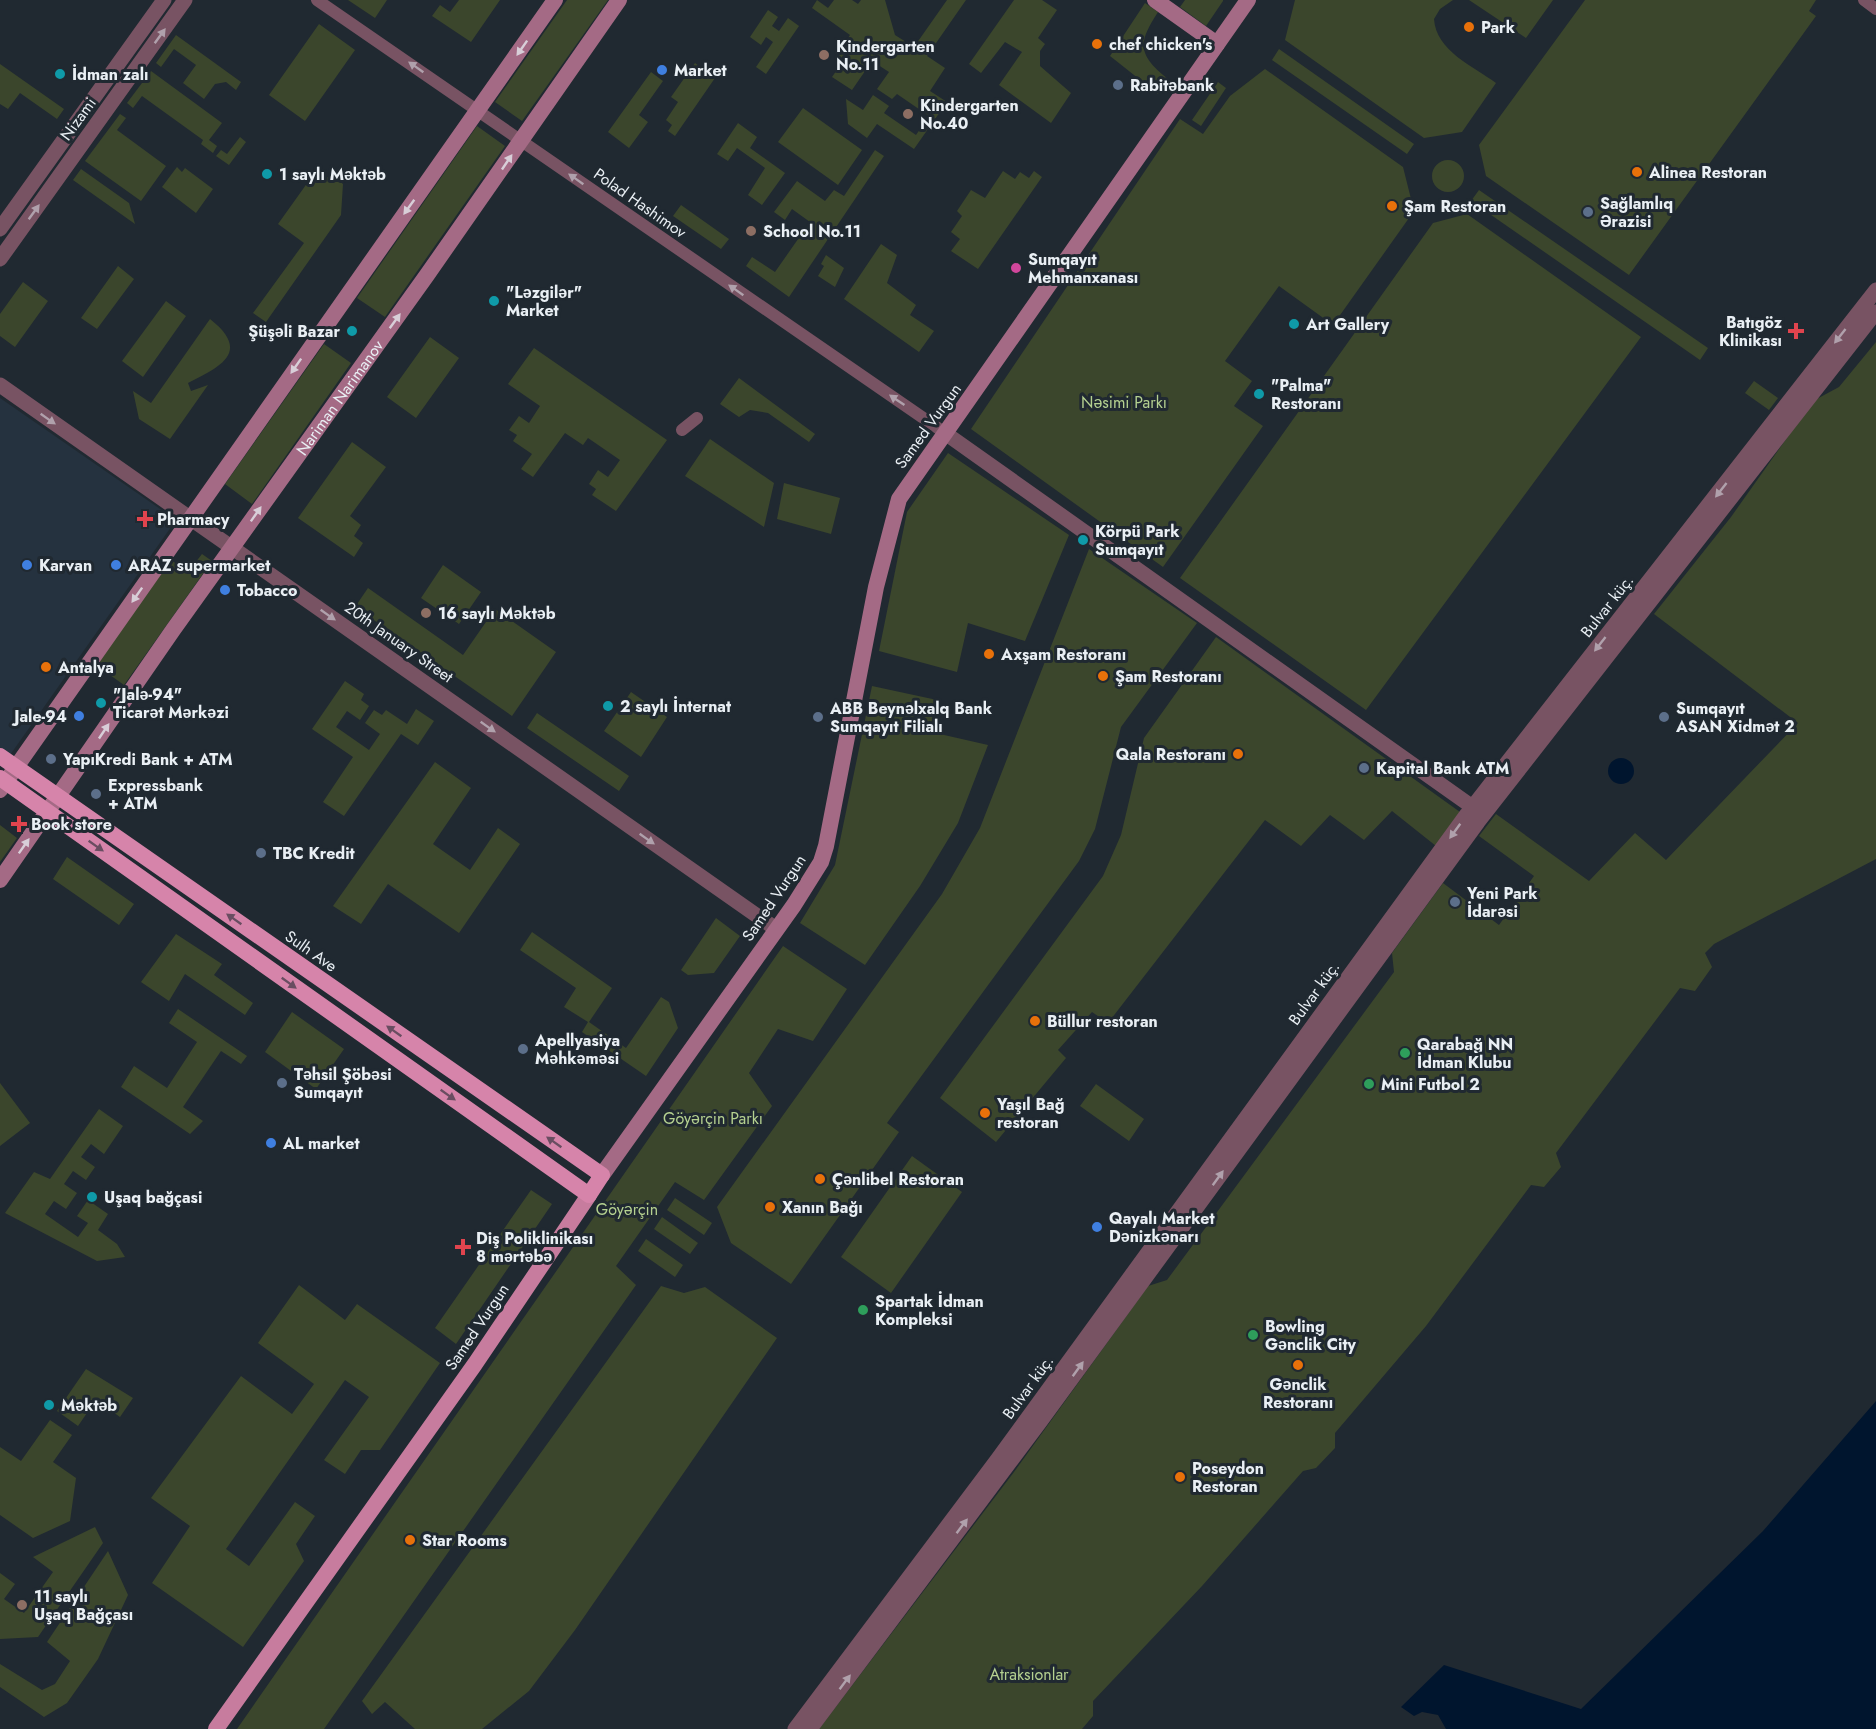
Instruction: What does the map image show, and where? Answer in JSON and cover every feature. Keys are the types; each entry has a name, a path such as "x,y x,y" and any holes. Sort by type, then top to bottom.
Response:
{"highway":[{"name":"Sulh Ave","path":"0,756 602,1175"},
{"path":"2,783 48,812 589,1195"},
{"path":"120,863 131,848"},
{"path":"338,1018 350,1001"},
{"name":"Samed Vurgun","path":"589,1195 602,1175"}],"main road":[{"path":"2,783 16,767 555,0"},
{"name":"Nariman Narimanov","path":"48,812 619,0"},
{"name":"Samed Vurgun","path":"602,1175 814,875 826,846 876,587 894,508 904,490 1217,44 1241,2"},
{"path":"1166,3 1217,44"},
{"path":"0,880 48,812"},
{"name":"Samed Vurgun","path":"216,1729 475,1364 589,1195"}],"street":[{"name":"Nizami","path":"0,229 164,0"},
{"name":"Nizami","path":"0,259 185,0"},
{"name":"Polad Hashimov","path":"317,0 945,433"},
{"path":"1864,0 1876,9"},
{"name":"Bulvar küç.","path":"795,1729 1196,1197 1478,810 1810,385 1876,290"},
{"name":"Bulvar küç.","path":"1810,385 1876,312"},
{"name":"20th January Street","path":"0,385 776,929"},
{"path":"682,430 697,418"},
{"path":"945,433 1478,810"},
{"name":"Bulvar küç.","path":"810,1729 1007,1467 1196,1197"}],"shaded area":[{"path":"0,398 176,520 10,755 0,748"}],"green space":[{"path":"348,0 387,0 375,18"},
{"path":"459,0 500,0 471,42 432,16 440,5 450,12"},
{"path":"567,0 608,0 522,121 495,102"},
{"path":"817,0 828,8 834,0 852,0 858,4 861,0 885,0 895,35 914,47 947,0 966,0 927,56 945,68 930,91 947,102 914,149 877,124 867,138 848,124 846,99 863,110 873,95 889,106 884,113 916,135 929,116 897,94 892,99 877,89 889,72 872,61 852,90 832,77 844,60 837,54 850,35 812,8"},
{"path":"1014,0 1042,0 1057,10 1038,38 1045,44 1040,51 1040,66 1071,93 1051,123 999,85 1022,52 1005,42 981,73 969,64"},
{"path":"1185,0 1223,1 1206,26 1180,7"},
{"path":"1295,0 1453,0 1440,9 1434,19 1441,40 1457,57 1496,83 1462,132 1424,138 1285,40"},
{"path":"1469,0 1553,0 1526,38"},
{"path":"1585,0 1816,0 1809,11 1816,16 1629,275 1486,176 1479,145"},
{"path":"1145,3 1158,12 1146,33 1144,48 1146,56 1168,79 1158,94 1110,56"},
{"path":"768,10 778,17 772,26 779,31 788,18 799,26 766,74 756,67 773,42 766,37 761,45 750,37"},
{"path":"319,24 355,50 305,121 269,95"},
{"path":"176,35 241,82 236,90 226,82 215,84 204,99 183,83 196,65 174,49 161,67 156,63"},
{"path":"1279,49 1414,144 1407,154 1272,60"},
{"path":"695,63 715,78 675,136 668,131 672,125 666,120 678,102 671,97"},
{"path":"0,64 64,109 57,119 20,93 8,109 0,104"},
{"name":"Nəsimi Parkı","path":"1265,69 1403,167 1414,211 1333,325 1279,286 1225,361 1252,381 1234,406 1263,426 1163,567 971,429 1180,119 1203,134 1230,96"},
{"path":"151,71 222,123 209,140 217,146 213,153 201,144 203,140 142,96 133,108 127,103"},
{"path":"651,72 663,81 639,115 648,122 629,148 608,132"},
{"path":"1218,82 1226,88 1201,126 1192,120"},
{"path":"803,108 862,150 838,185 778,142"},
{"path":"120,114 126,118 117,130 166,166 141,201 85,161"},
{"path":"738,123 757,137 750,148 785,173 762,205 748,195 765,168 737,148 728,161 717,154"},
{"path":"477,126 505,146 385,317 357,298"},
{"path":"240,137 246,142 229,165 216,156 221,150 227,154"},
{"path":"875,150 884,156 789,297 746,266 752,257 775,272 810,222 792,209 785,220 774,212 797,181 825,201 834,190 844,196"},
{"path":"1448,160 1460,164 1464,176 1460,188 1448,192 1436,188 1432,176 1436,164"},
{"path":"177,167 182,172 185,168 213,189 196,213 162,187"},
{"path":"81,169 129,203 135,224 73,180"},
{"path":"1003,171 1015,179 1020,172 1029,178 1034,171 1042,177 978,269 951,251 960,239 951,232 962,216 957,211 971,190 985,198"},
{"path":"330,174 343,184 341,215 266,322 253,313 304,243 278,224 313,175 323,183"},
{"path":"1479,190 1708,348 1700,360 1471,201"},
{"path":"681,205 729,239 721,249 673,216"},
{"path":"1467,214 1641,337 1366,710 1180,578 1433,223"},
{"path":"881,244 897,255 887,283 916,305 910,315 934,331 919,352 844,299"},
{"path":"826,255 844,268 835,287 818,276 824,266 821,264"},
{"path":"118,266 134,279 97,329 81,318"},
{"path":"23,282 48,301 15,347 0,336 0,314"},
{"path":"166,301 186,316 143,377 122,361"},
{"path":"210,319 229,341 230,350 220,364 188,383 191,391 208,385 170,439 139,419 133,391 151,403"},
{"path":"430,337 459,358 416,418 387,397"},
{"name":"Atraksionlar","path":"1876,342 1876,859 1714,944 1705,953 1712,967 1695,991 1680,988 1556,1153 1561,1167 1544,1187 1531,1185 1426,1326 1335,1433 1335,1448 1316,1468 1303,1471 1202,1586 1093,1701 1093,1716 1082,1729 819,1729 1014,1472 1148,1286 1167,1280 1394,972 1392,953 1443,883 1499,925 1534,876 1479,836 1496,814 1589,881 1635,833 1666,860 1798,723 1654,614 1731,517 1813,401 1839,387"},
{"path":"324,344 351,363 252,504 225,484"},
{"path":"534,348 667,440 616,511 592,495 596,489 589,484 598,470 608,477 620,460 588,438 583,445 565,433 533,477 521,469 532,454 513,441 517,435 509,430 519,416 529,423 540,406 508,384"},
{"path":"739,378 815,434 809,442 768,413 750,410 739,417 720,404"},
{"path":"1754,381 1778,398 1769,410 1745,393"},
{"path":"710,439 774,483 764,527 685,476"},
{"path":"352,442 386,467 350,516 361,525 354,536 363,543 354,557 298,518"},
{"path":"948,453 1069,535 1025,641 968,623 957,672 879,651 907,512"},
{"path":"784,483 840,498 831,534 777,519"},
{"path":"1089,549 1197,623 1121,727 1095,829 1079,861 887,1123 899,1132 791,1284 731,1243 717,1207 942,894 980,828"},
{"path":"202,554 212,561 124,685 96,665 171,560 188,572"},
{"path":"443,565 481,592 459,624 421,598"},
{"path":"368,588 463,655 495,609 556,652 512,716 355,607"},
{"path":"1216,637 1460,812 1436,846 1392,811 1364,840 1330,815 1301,846 1265,820 1108,1023 1092,1012 1058,1050 1066,1058 996,1142 940,1098 1103,876 1121,835 1144,738"},
{"path":"345,681 364,694 361,700 369,706 360,720 347,711 336,727 369,750 380,734 365,723 374,710 382,715 386,710 407,724 416,709 434,721 418,745 401,734 344,816 323,802 353,757 312,729"},
{"path":"872,686 937,700 931,732 988,745 958,823 920,886 865,965 800,923 835,865"},
{"path":"631,692 667,717 641,757 604,731"},
{"path":"537,713 629,776 619,791 527,728"},
{"path":"435,762 471,788 433,844 470,870 498,828 520,844 459,933 388,884 361,924 333,906"},
{"path":"0,825 17,838 0,862"},
{"path":"67,857 134,904 119,925 53,879"},
{"path":"716,918 740,936 714,973 688,975 681,970"},
{"path":"532,932 612,988 589,1022 626,1048 661,997 669,1002 678,1028 646,1076 582,1032 588,1022 564,1007 576,988 520,950"},
{"path":"176,934 222,964 214,975 253,1003 245,1015 185,974 169,1001 141,982"},
{"path":"783,946 847,989 813,1041 778,1029 749,1073 772,1106 704,1200 675,1182 616,1266 636,1285 324,1729 237,1729"},
{"path":"178,1009 247,1056 241,1064 221,1051 183,1107 203,1121 190,1134 121,1087 134,1066 167,1088 197,1042 169,1023"},
{"path":"292,1012 344,1049 316,1089 265,1052"},
{"path":"0,1083 30,1123 0,1146"},
{"path":"1096,1084 1144,1119 1129,1141 1080,1106"},
{"path":"99,1109 123,1126 104,1154 91,1144 81,1157 95,1167 86,1180 73,1171 64,1184 77,1193 66,1209 54,1201 45,1214 78,1237 88,1223 77,1216 88,1200 108,1214 98,1230 117,1244 125,1257 97,1261 5,1213 34,1172 50,1179"},
{"path":"912,1156 962,1192 891,1293 841,1257"},
{"path":"531,1190 552,1204 456,1344 435,1328"},
{"path":"675,1198 712,1223 704,1235 667,1210"},
{"path":"662,1217 698,1243 690,1254 654,1229"},
{"path":"646,1239 683,1265 675,1277 638,1251"},
{"path":"299,1285 345,1320 357,1304 440,1363 380,1450 361,1450 345,1474 324,1460 369,1397 345,1380 226,1549 249,1566 295,1502 315,1516 296,1544 304,1561 243,1647 152,1583 190,1526 151,1498 241,1376 292,1414 314,1384 258,1343"},
{"path":"661,1286 684,1293 705,1287 777,1338 575,1630 529,1691 482,1729 415,1729 385,1702 372,1714 362,1701"},
{"path":"86,1369 133,1398 120,1417 96,1400 78,1426 57,1411"},
{"path":"50,1420 72,1435 53,1462 76,1478 70,1521 33,1538 0,1515 0,1447 21,1461"},
{"path":"95,1527 103,1543 38,1637 0,1639 0,1573 15,1584 4,1599 24,1613 53,1572 33,1557"},
{"path":"108,1551 128,1595 98,1659 67,1703 44,1717 0,1687 0,1664 42,1690 55,1684 70,1661 47,1642"}],"water":[{"path":"1621,758 1630,762 1634,771 1630,780 1621,784 1612,780 1608,771 1612,762"},
{"path":"1876,1401 1876,1729 1446,1729 1438,1715 1422,1712 1414,1716 1401,1707 1444,1665 1581,1709 1763,1531"}],"place":[{"name":"Park","path":"1469,27"},
{"name":"chef chicken's","path":"1097,44"},
{"name":"Kindergarten No.11","path":"824,55"},
{"name":"Market","path":"662,70"},
{"name":"İdman zalı","path":"60,74"},
{"name":"Rabitəbank","path":"1118,85"},
{"name":"Kindergarten No.40","path":"908,114"},
{"name":"Alinea Restoran","path":"1637,172"},
{"name":"1 saylı Məktəb","path":"267,174"},
{"name":"Şam Restoran","path":"1392,206"},
{"name":"Sağlamlıq Ərazisi","path":"1588,212"},
{"name":"School No.11","path":"751,231"},
{"name":"Sumqayıt Mehmanxanası","path":"1016,268"},
{"name":"\"Ləzgilər\" Market","path":"494,301"},
{"name":"Art Gallery","path":"1294,324"},
{"name":"Şüşəli Bazar","path":"352,331"},
{"name":"Batıgöz Klinikası","path":"1796,331"},
{"name":"\"Palma\" Restoranı","path":"1259,394"},
{"name":"Pharmacy","path":"145,519"},
{"name":"Körpü Park Sumqayıt","path":"1083,540"},
{"name":"Karvan","path":"27,565"},
{"name":"ARAZ supermarket","path":"116,565"},
{"name":"Tobacco","path":"225,590"},
{"name":"16 saylı Məktəb","path":"426,613"},
{"name":"Axşam Restoranı","path":"989,654"},
{"name":"Antalya","path":"46,667"},
{"name":"Şam Restoranı","path":"1103,676"},
{"name":"\"Jalə-94\" Ticarət Mərkəzi","path":"101,703"},
{"name":"2 saylı İnternat","path":"608,706"},
{"name":"Jale-94","path":"79,716"},
{"name":"ABB Beynəlxalq Bank Sumqayıt Filialı","path":"818,717"},
{"name":"Sumqayıt ASAN Xidmət 2","path":"1664,717"},
{"name":"Qala Restoranı","path":"1238,754"},
{"name":"YapıKredi Bank + ATM","path":"51,759"},
{"name":"Kapital Bank ATM","path":"1364,768"},
{"name":"Expressbank + ATM","path":"96,794"},
{"name":"Book store","path":"19,824"},
{"name":"TBC Kredit","path":"261,853"},
{"name":"Yeni Park İdarəsi","path":"1455,902"},
{"name":"Büllur restoran","path":"1035,1021"},
{"name":"Apellyasiya Məhkəməsi","path":"523,1049"},
{"name":"Qarabağ NN İdman Klubu","path":"1405,1053"},
{"name":"Təhsil Şöbəsi Sumqayıt","path":"282,1083"},
{"name":"Mini Futbol 2","path":"1369,1084"},
{"name":"Yaşıl Bağ restoran","path":"985,1113"},
{"name":"AL market","path":"271,1143"},
{"name":"Çənlibel Restoran","path":"820,1179"},
{"name":"Uşaq bağçasi","path":"92,1197"},
{"name":"Xanın Bağı","path":"770,1207"},
{"name":"Qayalı Market Dənizkənarı","path":"1097,1227"},
{"name":"Diş Poliklinikası 8 mərtəbə","path":"463,1247"},
{"name":"Spartak İdman Kompleksi","path":"863,1310"},
{"name":"Bowling Gәnclik City","path":"1253,1335"},
{"name":"Gənclik Restoranı","path":"1298,1365"},
{"name":"Məktəb","path":"49,1405"},
{"name":"Poseydon Restoran","path":"1180,1477"},
{"name":"Star Rooms","path":"410,1540"},
{"name":"11 saylı Uşaq Bağçası","path":"22,1605"}],"park label":[{"name":"Göyərçin Parkı","path":"713,1118"},
{"name":"Göyərçin","path":"627,1209"}]}
